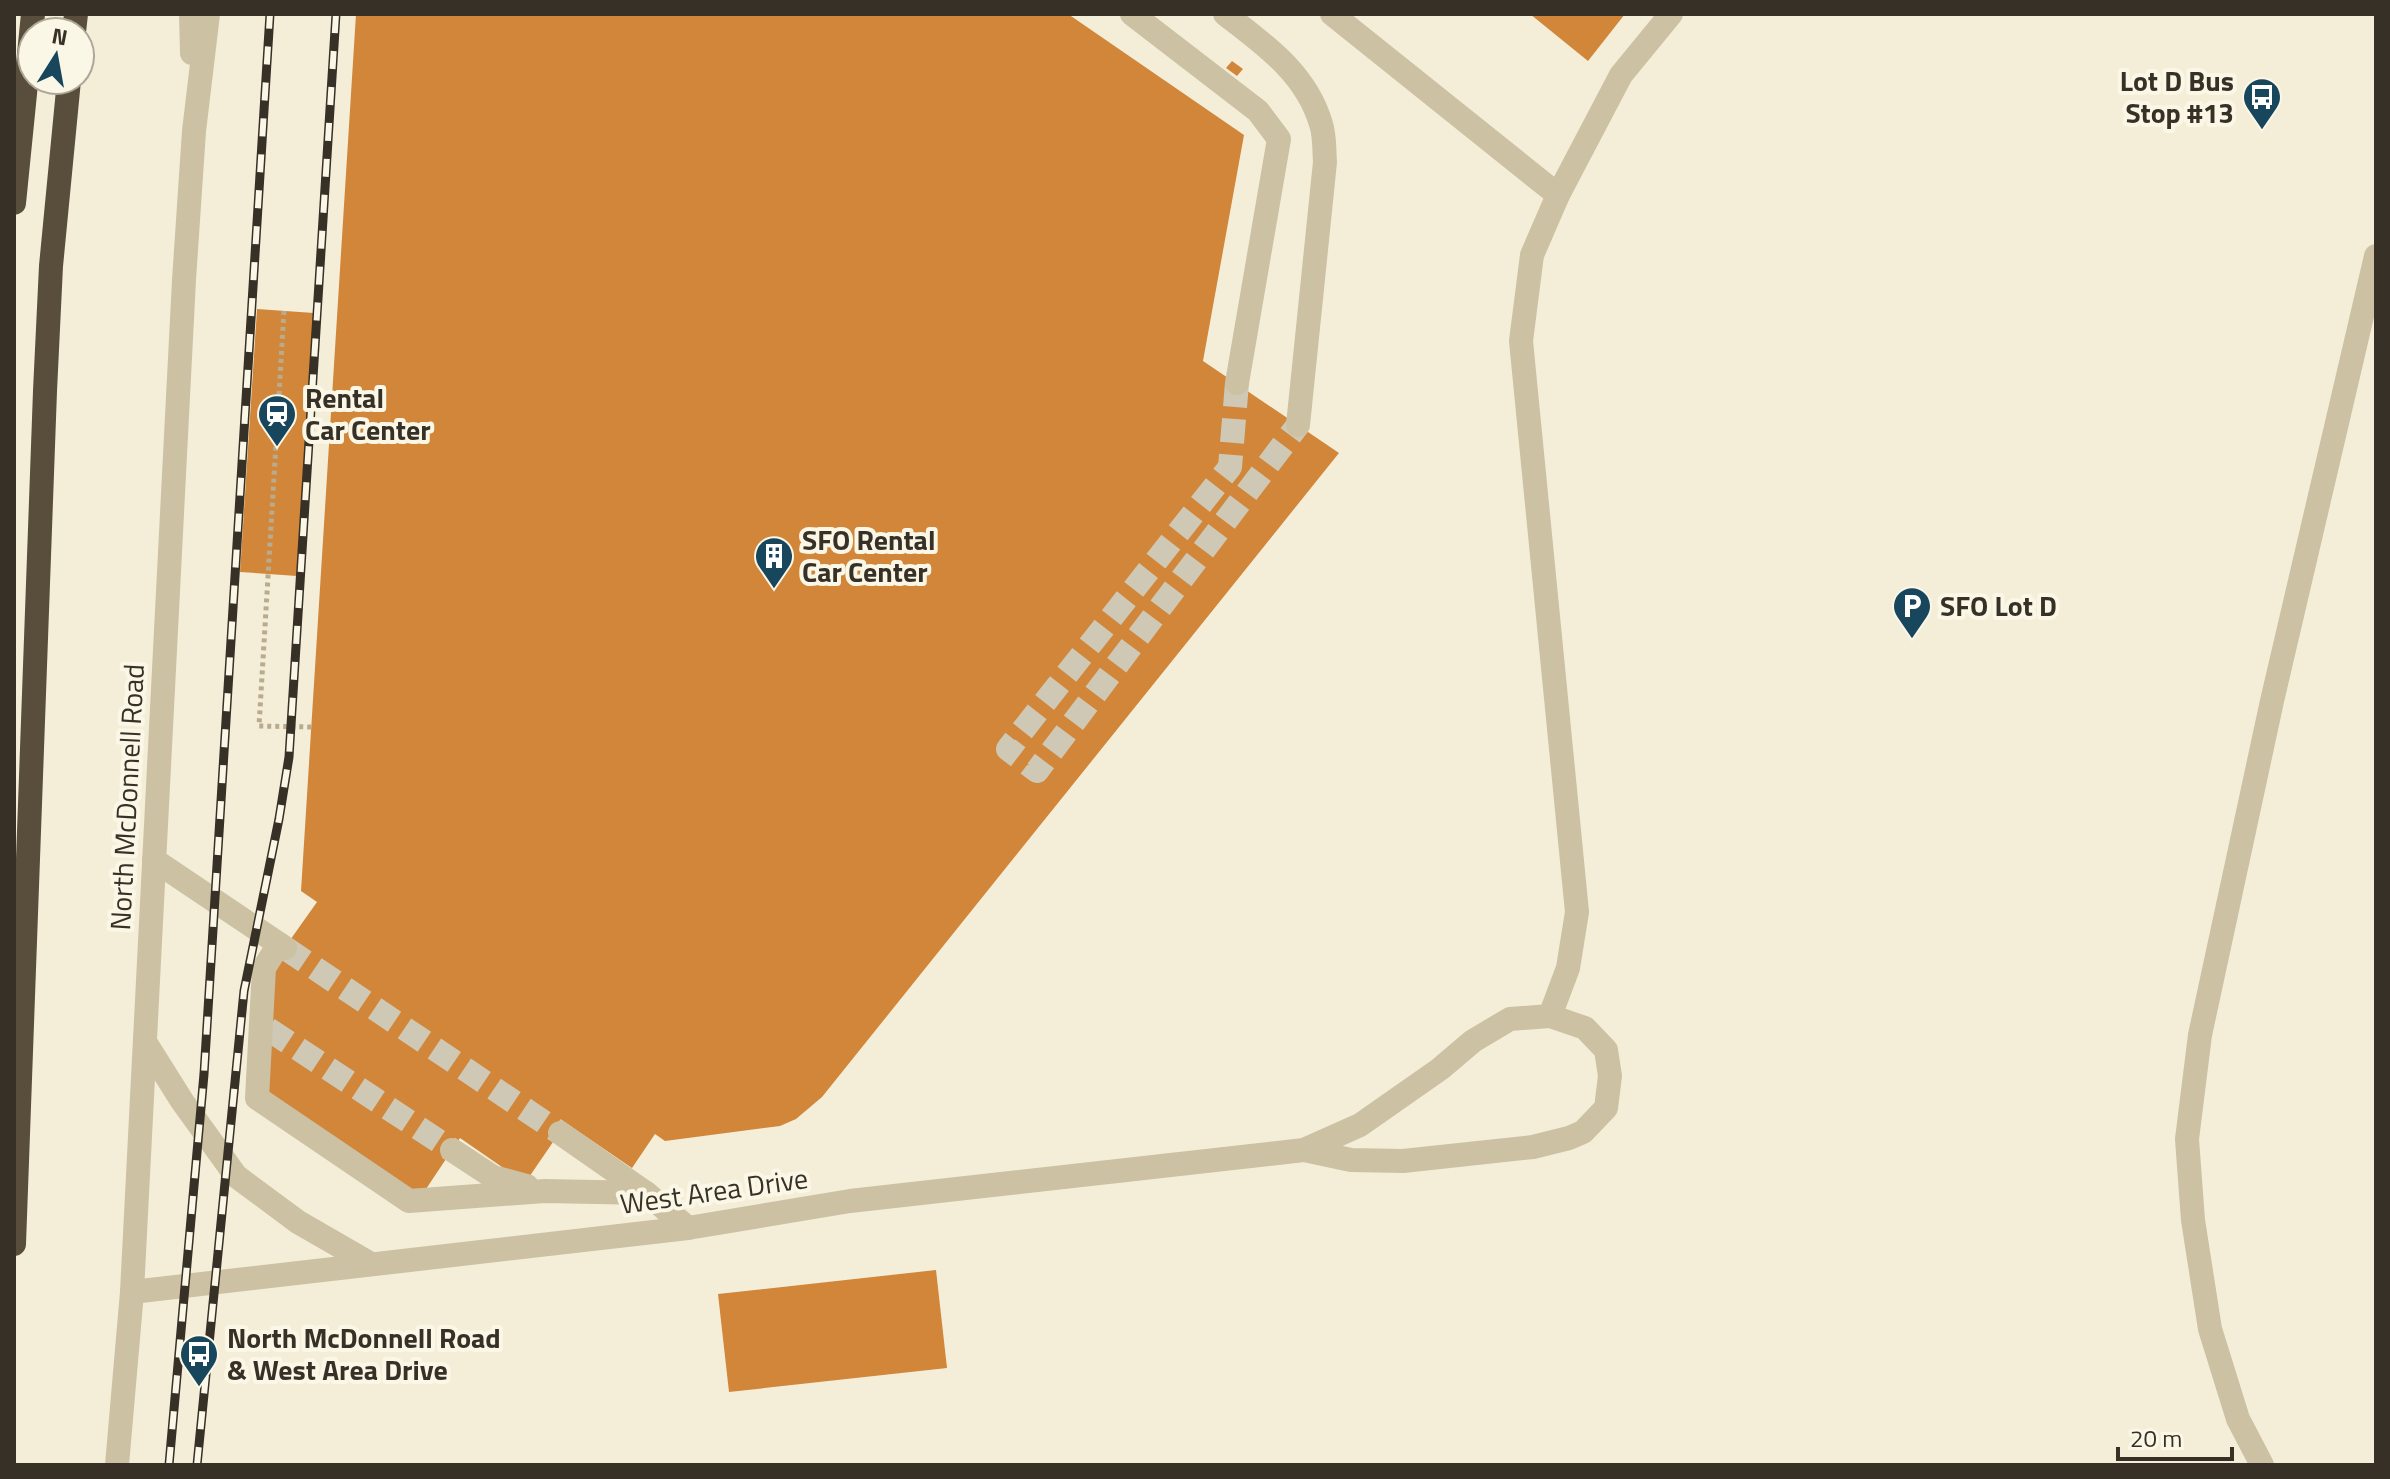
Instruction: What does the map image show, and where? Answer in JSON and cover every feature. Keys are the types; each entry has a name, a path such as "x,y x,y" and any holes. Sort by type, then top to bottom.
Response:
{"highway":[{"path":"14,203 33,14"},
{"path":"14,1244 45,391 51,266 67,96"}],"street":[{"name":"North McDonnell Road","path":"191,14 194,131"},
{"name":"North McDonnell Road","path":"117,1465 132,1292 194,131 208,14"},
{"path":"1132,14 1258,111 1279,139 1237,383"},
{"path":"1225,14 1270,49 1301,80 1322,126 1325,162 1298,425"},
{"path":"1332,14 1558,195"},
{"path":"1550,1016 1568,968 1577,912 1521,341 1532,255 1558,195 1621,75 1671,14"},
{"path":"2262,1465 2238,1419 2210,1329 2193,1220 2187,1139 2203,1020 2272,701 2376,256"},
{"path":"154,860 282,946 264,968 264,1027 257,1098 409,1201 545,1191 646,1193"},
{"name":"West Area Drive","path":"132,1292 688,1228 850,1201 1304,1150 1360,1125 1440,1069 1473,1041 1510,1019 1550,1016 1585,1028 1606,1050 1610,1076 1606,1108 1583,1132 1569,1138 1533,1147 1403,1161 1351,1160 1304,1150"},
{"path":"145,1042 182,1101 236,1176 298,1222 369,1263"},
{"path":"560,1133 646,1193 688,1228"},
{"path":"452,1150 493,1177 545,1191"}],"path":[{"path":"284,311 259,726 311,727"}],"building":[{"name":"SFO Rental Car Center","path":"356,14 1068,14 1244,135 1203,361 1339,453 822,1097 796,1119 780,1126 665,1141 655,1134 632,1168 566,1123 525,1183 460,1138 420,1198 263,1091 271,967 317,902 301,891"},
{"path":"1530,14 1625,14 1588,61"},
{"path":"1232,61 1243,69 1237,76 1226,68"},
{"path":"257,309 314,313 297,576 240,572"},
{"path":"936,1270 947,1368 729,1392 718,1294"}],"tunnel":[{"path":"1237,383 1230,467 1008,749 1037,771 1298,425"},
{"path":"285,948 560,1133"},
{"path":"268,1029 452,1150"}],"railway":[{"path":"169,1465 204,1074 270,14"},
{"path":"197,1465 244,991 289,757 336,14"}],"place":[{"name":"Lot D Bus Stop #13","path":"2262,131"},
{"name":"Rental Car Center","path":"277,448"},
{"name":"SFO Rental Car Center","path":"774,590"},
{"name":"SFO Lot D","path":"1912,640"},
{"name":"North McDonnell Road & West Area Drive","path":"199,1388"}]}
